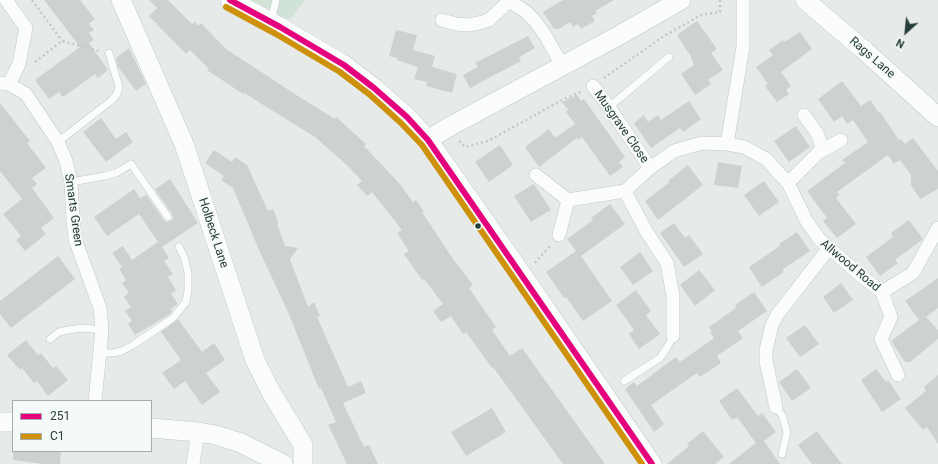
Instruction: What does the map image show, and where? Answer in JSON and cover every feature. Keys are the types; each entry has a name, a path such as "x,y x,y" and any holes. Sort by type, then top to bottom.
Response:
{"street":[{"name":"Smarts Green","path":"6,0 26,28 19,64 5,83 26,94 58,142 66,161 71,182 75,239 100,308 102,330 95,400"},
{"name":"Holbeck Lane","path":"121,0 184,144 255,360 271,392 303,445 303,464"},
{"path":"230,0 344,65 374,88 407,118 428,140 652,464"},
{"path":"428,140 447,128 681,0"},
{"path":"727,144 743,47 743,0"},
{"name":"Rags Lane","path":"805,0 865,51 938,117"},
{"path":"442,20 456,24 468,25 479,23 489,20 509,1 525,11 534,20 545,35 562,65"},
{"name":"Musgrave Close","path":"593,86 650,168"},
{"path":"804,115 817,133 824,150"},
{"path":"788,183 818,153 841,140"},
{"name":"Allwood Road","path":"625,191 650,168 674,151 702,143 727,144 744,148 766,159 788,183 806,222 820,240 882,292 891,317 881,339 898,375"},
{"path":"536,175 568,200 625,191 646,231 667,263 673,296 673,336"},
{"path":"559,235 568,200"},
{"path":"882,292 914,273 938,228"},
{"path":"776,407 766,360 766,350 772,325 777,316 829,248"},
{"path":"0,422 12,422"},
{"path":"152,428 216,435 241,443 283,464"},
{"path":"193,464 198,432"}],"lane":[{"path":"271,22 276,0"},
{"path":"58,142 112,100 117,94 119,87 109,53"},
{"path":"609,107 669,57"},
{"path":"71,182 116,173 131,164 168,217"},
{"path":"99,353 113,353 122,351 133,345 173,318 186,302 188,273 184,257 179,247"},
{"path":"50,338 59,332 68,330 83,328 102,330"},
{"path":"624,381 660,358 673,336"},
{"path":"776,407 782,415 786,432 782,454"}],"path":[{"path":"32,0 62,41 109,53"},
{"path":"19,64 30,66 62,41"},
{"path":"523,276 559,235"}],"green space":[{"path":"252,0 305,0 290,20"}],"building":[{"path":"44,0 80,0 95,19 89,24 94,30 89,33 94,40 89,43 108,70 98,78 95,74 63,97 59,92 49,99 35,80 80,47"},
{"path":"149,0 168,0 192,24 195,22 198,26 201,23 226,49 335,119 336,117 366,144 364,146 399,183 413,202 416,200 424,211 422,212 451,256 473,285 469,288 496,327 492,330 510,356 522,348 605,464 563,464 466,332 463,334 451,316 441,322 433,311 443,304 424,279 422,280 404,254 409,251 397,233 402,230 372,192 367,196 357,185 362,181 349,167 315,137 244,93 243,94 207,70 208,68 190,50 186,54 149,16 157,8"},
{"path":"563,0 614,0 595,11 597,13 592,16 595,21 581,29 578,24 573,27 570,22 559,29 554,29 543,12"},
{"path":"697,21 717,49 711,53 723,70 708,80 711,84 695,95 681,74 694,65 690,55 677,35"},
{"path":"396,30 417,35 413,50 435,56 432,67 457,74 452,93 426,86 427,82 414,79 418,67 389,56"},
{"path":"800,32 812,49 781,72 791,86 786,90 789,94 777,102 765,86 768,84 756,67 773,55 769,50 783,40 784,42"},
{"path":"528,36 535,48 519,57 521,61 470,88 463,75 478,67 475,63"},
{"path":"129,48 146,84 136,91 118,67 116,58"},
{"path":"842,81 861,106 870,100 899,140 901,139 905,144 913,138 938,171 938,189 920,199 911,185 911,175 900,160 894,164 888,155 837,192 839,195 836,198 856,224 837,238 823,221 827,218 807,191 845,163 842,160 868,142 853,120 847,124 842,116 834,122 818,99"},
{"path":"577,95 581,101 584,99 625,157 619,162 623,167 610,176 582,137 579,140 577,138 539,167 525,147 549,129 555,138 575,124 566,112 568,110 562,102"},
{"path":"689,101 701,119 683,132 680,128 651,148 634,123 644,115 648,122 658,115 661,120"},
{"path":"0,103 30,141 27,143 46,168 32,178 37,184 32,188 54,218 41,228 46,234 25,251 16,240 21,236 3,214 22,199 0,171"},
{"path":"101,118 116,139 126,132 133,142 106,162 83,132"},
{"path":"796,126 810,147 789,162 774,141"},
{"path":"500,145 513,165 489,182 475,162"},
{"path":"214,150 232,162 235,157 247,165 268,211 273,209 285,246 298,248 290,259 308,307 314,302 320,316 317,317 348,387 361,381 366,393 343,403 364,447 369,445 378,464 347,464 328,425 336,422 321,388 319,389 288,312 259,250 233,188 221,180 224,176 205,163"},
{"path":"718,162 742,166 738,188 714,185"},
{"path":"688,165 703,185 658,220 645,201 670,182 668,181"},
{"path":"170,179 198,223 162,247 169,258 164,261 173,274 168,277 176,290 171,294 178,304 171,309 172,311 170,314 135,335 128,324 132,321 125,311 131,307 124,297 129,293 122,283 126,280 119,269 122,267 112,253 123,246 132,260 158,242 139,214 107,236 94,217 134,189 140,198 146,195 166,222 171,221 173,219 172,214 155,189"},
{"path":"764,181 779,202 759,216 744,195"},
{"path":"534,184 551,210 531,222 514,196"},
{"path":"610,204 625,224 581,256 612,301 583,321 566,297 564,298 546,272 576,251 567,239 593,220 591,218"},
{"path":"909,220 923,239 895,260 898,263 880,276 866,257 893,237 891,233"},
{"path":"674,223 685,238 689,235 703,254 684,267 660,233"},
{"path":"797,232 810,251 782,270 784,272 762,287 749,267 780,246 779,244"},
{"path":"640,252 653,271 633,285 620,267"},
{"path":"58,256 75,279 11,328 0,314 0,301"},
{"path":"699,270 715,290 695,306 680,285"},
{"path":"938,278 938,308 926,317 938,330 938,339 910,362 905,362 891,341 919,320 905,301"},
{"path":"841,283 853,300 834,313 823,297"},
{"path":"636,290 651,311 646,315 660,334 639,349 629,334 634,330 616,305"},
{"path":"754,292 767,311 738,331 743,338 717,356 721,363 700,377 697,373 651,405 664,424 654,432 625,389 634,382 637,386 676,357 680,362 714,338 709,327 736,308 735,305"},
{"path":"178,319 202,352 214,343 225,360 206,373 220,392 202,405 185,381 174,389 162,373 181,360 161,332"},
{"path":"805,325 819,344 800,357 786,338"},
{"path":"26,340 38,355 41,353 53,368 56,366 68,380 48,396 37,381 34,383 22,368 20,370 7,355"},
{"path":"797,369 811,388 792,401 779,382"},
{"path":"876,369 886,382 888,380 901,399 882,412 861,380"},
{"path":"938,375 938,444 927,427 923,430 905,408 926,391 924,387"},
{"path":"737,388 758,416 762,413 776,432 764,441 780,464 729,464 756,443 737,417 732,420 719,401"},
{"path":"492,408 506,432 466,456 451,432"},
{"path":"703,431 724,457 715,464 667,464 689,446 687,444"},
{"path":"817,431 842,464 812,464 798,445"},
{"path":"13,452 61,452 60,464 43,464 13,460"}],"transit line":[{"name":"251","path":"230,0 280,27 344,65 374,88 407,117 428,140 652,464"},
{"name":"C1","path":"226,7 276,34 340,72 369,94 401,123 422,145 642,464"}]}
